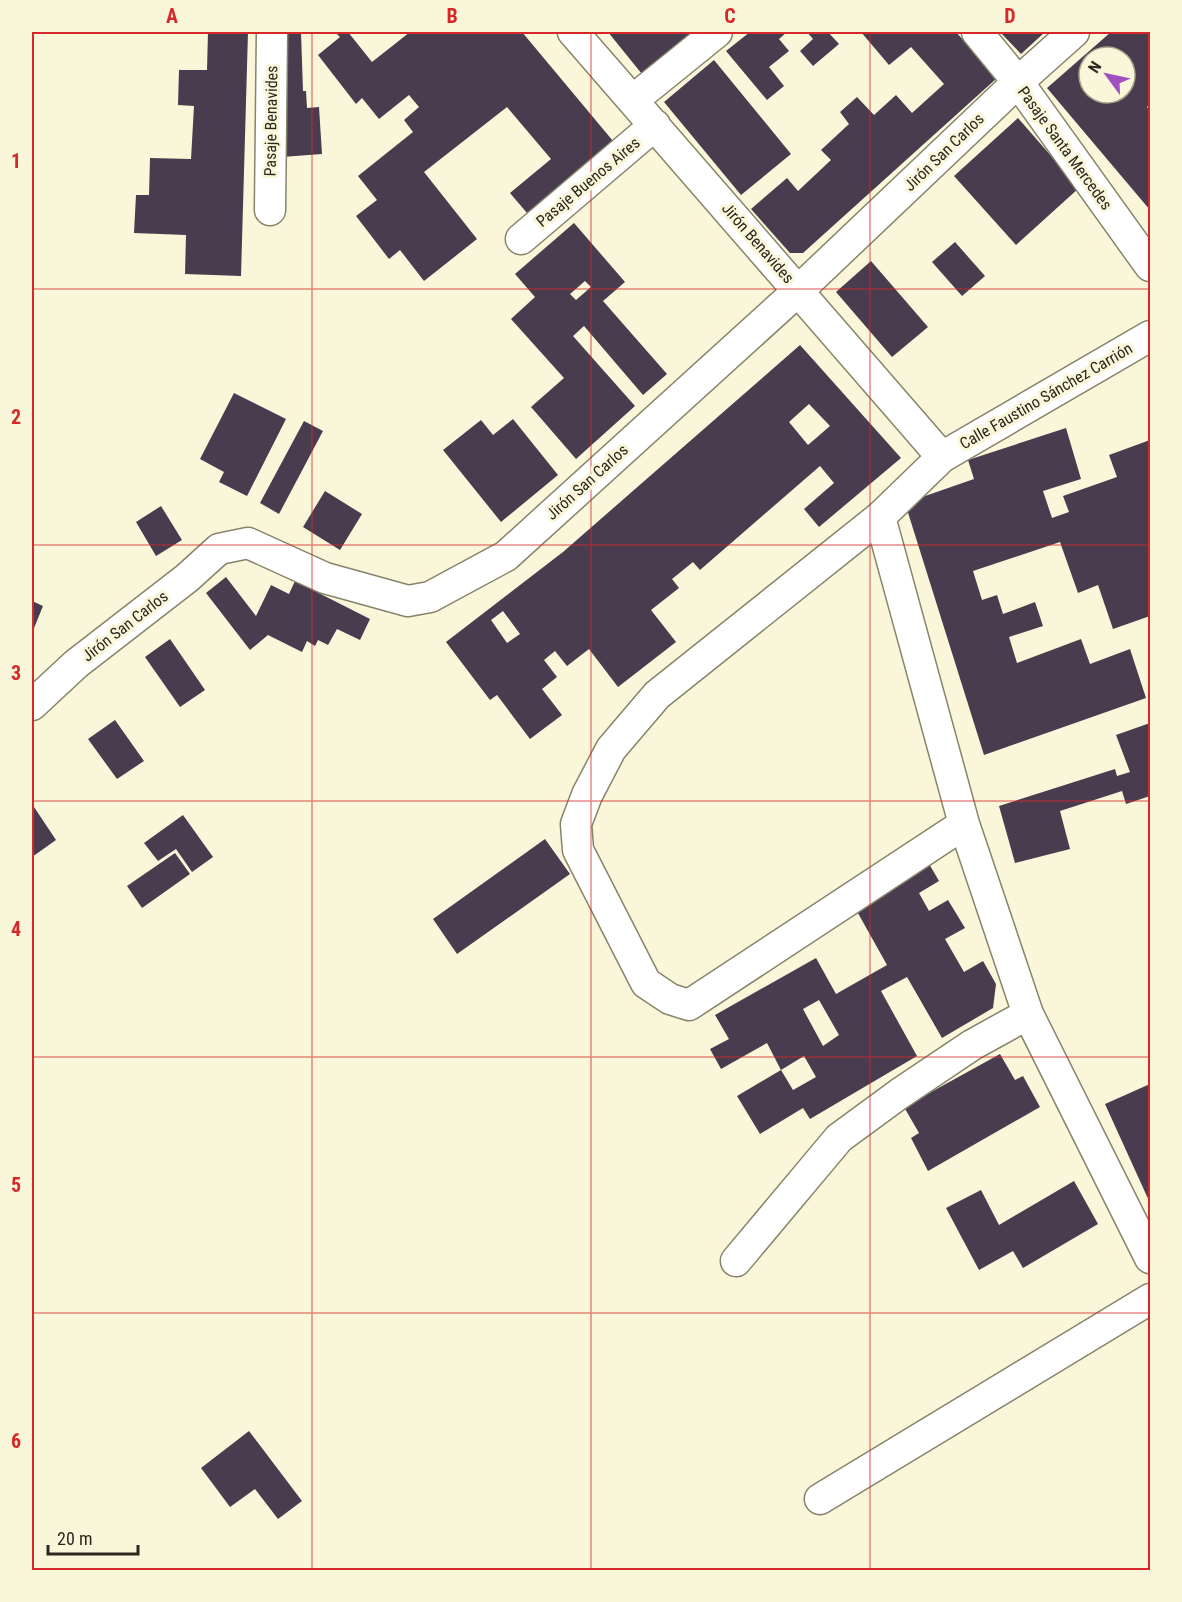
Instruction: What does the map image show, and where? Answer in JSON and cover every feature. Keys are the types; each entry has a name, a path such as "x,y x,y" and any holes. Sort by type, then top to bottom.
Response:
{"street":[{"name":"Pasaje Benavides","path":"270,210 272,32"},
{"name":"Jirón Benavides","path":"573,32 942,457"},
{"path":"633,100 717,32"},
{"name":"Pasaje Santa Mercedes","path":"977,32 1018,82 1150,266"},
{"name":"Jirón San Carlos","path":"32,705 76,664 187,578 219,549 248,543 325,578 408,601 430,597 506,556 799,290 1018,82 1074,32"},
{"name":"Pasaje Buenos Aires","path":"521,238 655,125"},
{"name":"Calle Faustino Sánchez Carrión","path":"964,824 689,1005 670,999 646,983 578,850 576,824 587,795 611,748 657,695 880,517 942,457 1150,336"},
{"path":"880,517 964,824 1028,1014 1150,1258"},
{"path":"736,1261 838,1138 972,1045 1028,1014"},
{"path":"820,1499 1150,1299"}],"building":[{"path":"208,32 248,32 241,276 185,274 186,235 134,233 136,195 149,195 150,158 191,159 194,106 178,105 179,70 207,70"},
{"path":"274,32 301,32 303,91 306,91 307,108 319,107 322,154 282,157"},
{"path":"335,32 348,32 372,62 410,32 522,32 613,141 527,213 510,193 551,159 507,107 424,172 477,239 424,281 400,250 389,259 356,216 377,200 358,176 413,132 404,120 419,107 409,95 379,119 362,98 356,104 318,55 340,37"},
{"path":"608,32 712,32 650,84"},
{"path":"750,32 787,32 779,39 789,51 769,67 784,86 767,100 726,51"},
{"path":"807,32 828,32 839,44 813,66 800,51 813,39"},
{"path":"861,32 956,32 997,78 803,253 790,253 751,209 787,178 798,191 831,160 821,150 849,124 840,112 857,97 874,115 896,95 912,113 944,84 911,47 889,65"},
{"path":"1000,32 1045,32 1021,54"},
{"path":"1111,32 1150,32 1150,104 1147,107 1150,111 1150,210 1047,88 1077,62 1077,105 1137,105 1137,45 1096,45"},
{"path":"714,60 791,154 741,195 664,102"},
{"path":"1018,118 1079,188 1016,245 954,176"},
{"path":"574,223 625,282 603,301 667,374 643,395 584,326 573,336 635,406 576,459 531,407 564,378 511,319 535,297 515,274","holes":["585,281 591,287 576,300 570,294"]},
{"path":"955,242 985,276 962,296 932,262"},
{"path":"871,261 928,327 892,357 836,292"},
{"path":"800,345 901,458 819,527 804,509 834,483 820,466 700,570 693,562 672,579 679,588 651,610 676,642 618,687 589,649 567,666 555,651 544,660 557,677 542,689 562,715 530,739 497,695 490,700 446,642 563,552","holes":["809,404 830,426 808,445 789,422","503,611 520,634 507,643 491,620"]},
{"path":"234,393 286,419 247,496 219,482 224,472 200,459"},
{"path":"513,419 558,475 501,522 443,450 481,420 493,435"},
{"path":"304,421 323,431 279,514 260,503"},
{"path":"1066,428 1081,479 1043,491 1052,518 1069,512 1063,496 1117,477 1109,455 1150,440 1150,616 1113,629 1098,585 1078,593 1060,542 973,571 982,600 997,595 1003,614 1035,602 1043,626 1009,637 1017,663 1081,639 1090,664 1130,649 1146,698 984,755 905,503 974,479 968,460"},
{"path":"325,491 362,514 340,550 303,527"},
{"path":"161,506 182,540 156,556 136,522"},
{"path":"226,577 256,616 271,585 289,594 295,581 370,619 360,640 337,629 328,645 318,640 315,646 307,641 302,652 268,635 250,650 206,593"},
{"path":"32,601 43,606 32,633"},
{"path":"170,639 205,690 180,707 145,657"},
{"path":"115,720 144,761 117,779 88,739"},
{"path":"1150,723 1150,796 1126,804 1122,791 1060,811 1070,849 1015,863 999,806 1115,769 1117,776 1130,772 1116,735"},
{"path":"32,804 56,840 32,857"},
{"path":"183,815 213,857 192,872 176,849 158,861 144,843"},
{"path":"545,839 570,874 457,954 433,919"},
{"path":"175,853 190,874 142,908 127,886"},
{"path":"928,862 939,881 919,893 929,911 948,900 965,928 945,939 964,972 983,961 996,984 993,1008 942,1038 907,977 881,991 917,1056 810,1119 803,1108 760,1134 737,1096 781,1070 767,1043 721,1069 710,1049 729,1039 715,1015 816,958 836,994 887,965 854,906","holes":["819,1000 839,1035 823,1046 803,1009","804,1056 816,1077 793,1090 781,1070"]},
{"path":"1000,1054 1015,1080 1023,1076 1040,1107 928,1171 911,1138 919,1133 904,1107"},
{"path":"1150,1084 1150,1203 1105,1104"},
{"path":"1074,1181 1098,1224 1023,1268 1013,1251 979,1270 946,1208 981,1190 999,1225"},
{"path":"249,1431 302,1501 278,1519 255,1489 230,1507 201,1468"}]}
